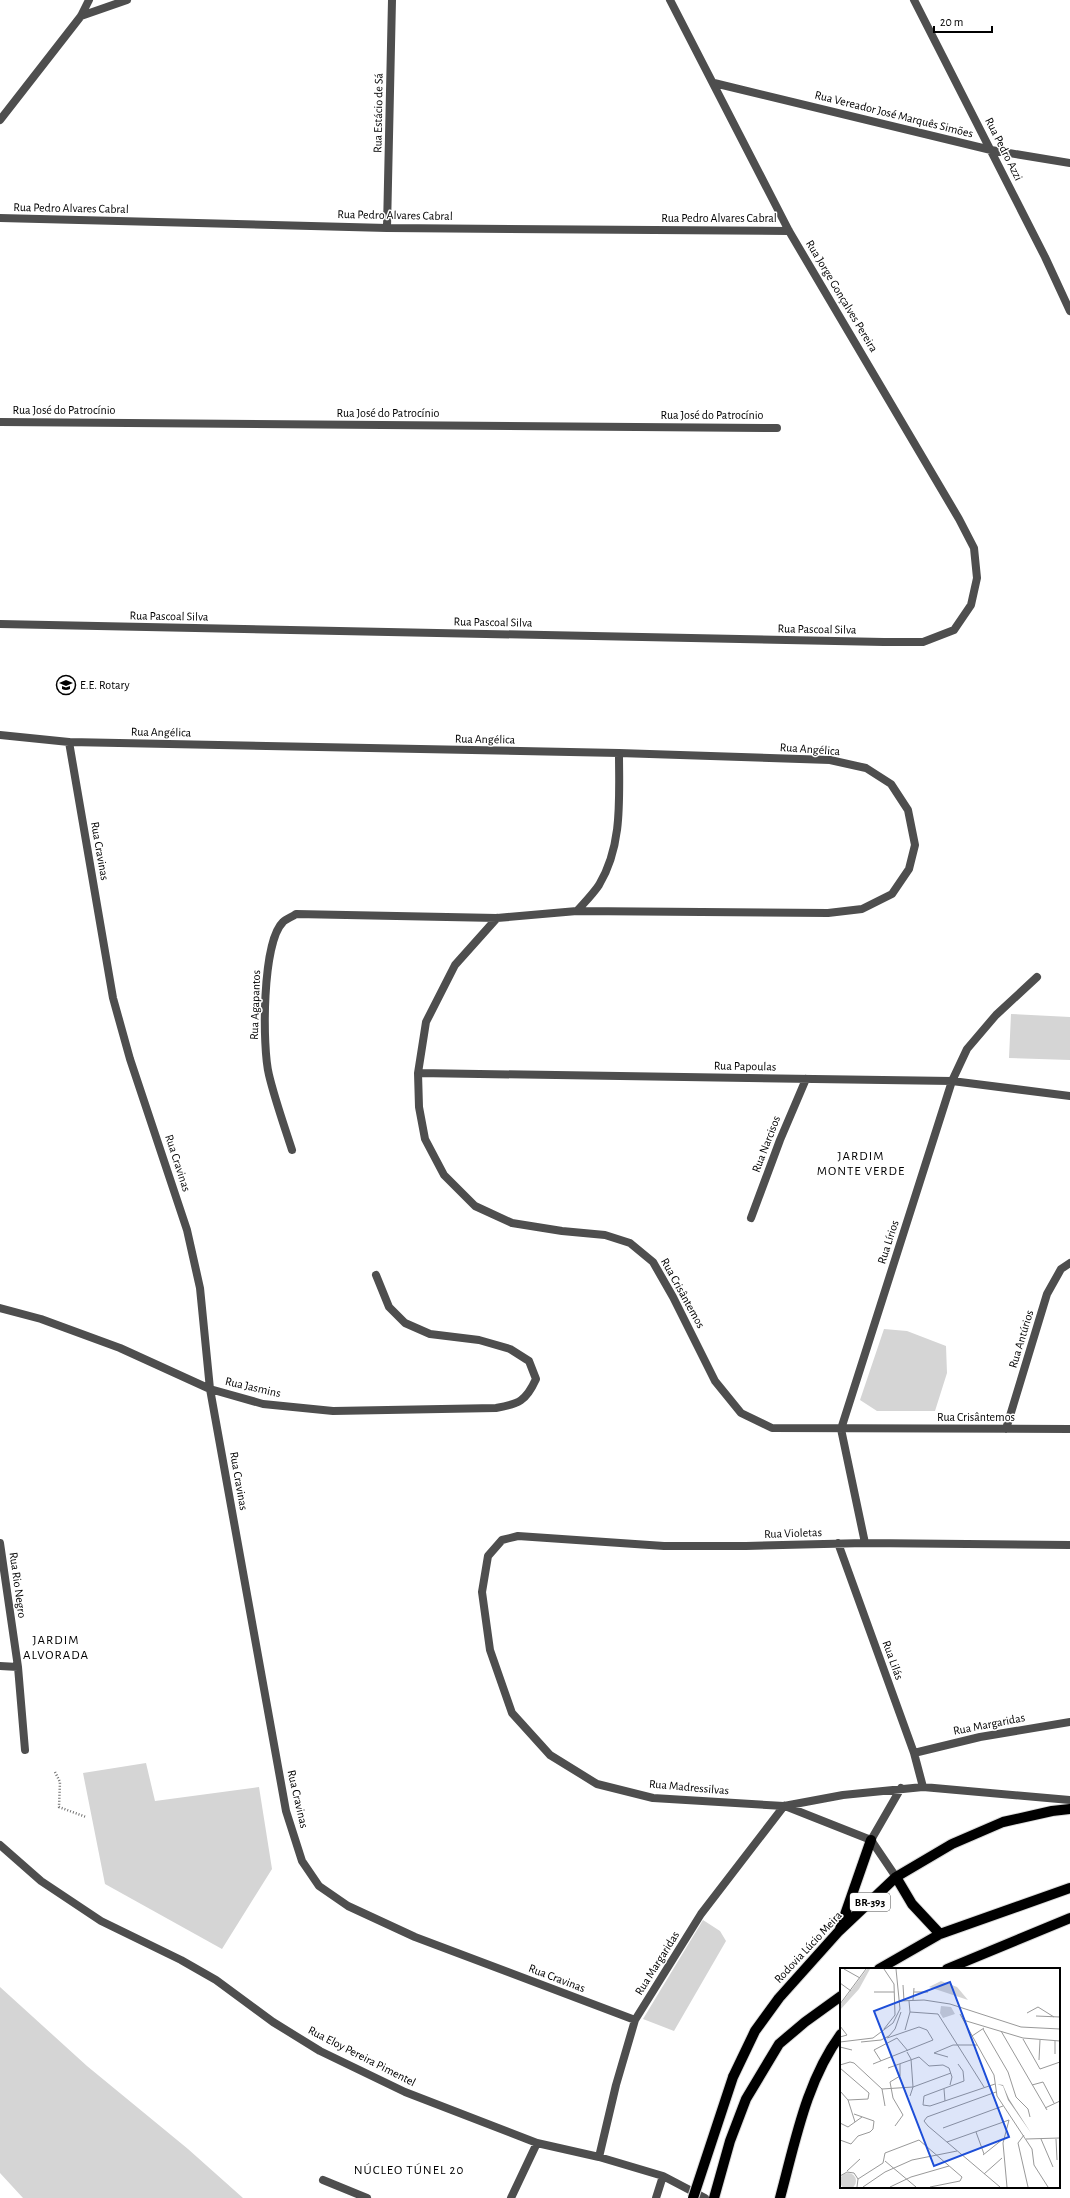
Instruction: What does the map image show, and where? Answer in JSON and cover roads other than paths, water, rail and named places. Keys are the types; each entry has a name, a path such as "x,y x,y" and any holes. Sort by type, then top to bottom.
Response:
{"main road":[{"name":"Rodovia Lúcio Meira","path":"693,2198 733,2077 755,2031 779,1998 839,1931 896,1877 952,1844 1003,1822 1052,1811 1070,1810"},
{"path":"839,1931 871,1840"},
{"path":"896,1877 912,1904 940,1934"},
{"path":"881,1968 940,1934 1070,1888"},
{"path":"949,1968 1070,1918"},
{"path":"714,2198 730,2141 746,2099 779,2044 805,2022 840,1997"},
{"path":"805,2022 840,2003"},
{"path":"780,2198 804,2110 828,2050 840,2035"}],"street":[{"path":"0,120 81,16 89,0"},
{"path":"81,16 127,0"},
{"name":"Rua Estácio de Sá","path":"387,228 392,0"},
{"name":"Rua Jorge Gonçalves Pereira","path":"670,0 789,231 955,512 974,548 977,578 972,605"},
{"name":"Rua Pedro Azzi","path":"914,0 1045,257 1070,311"},
{"name":"Rua Vereador José Marquês Simões","path":"714,83 991,150 1070,163"},
{"name":"Rua Pedro Alvares Cabral","path":"0,218 387,228 789,231"},
{"name":"Rua José do Patrocínio","path":"0,422 777,428"},
{"name":"Rua Pascoal Silva","path":"0,624 923,642 954,630 972,605"},
{"name":"Rua Angélica","path":"0,735 69,742 619,753 830,760 866,768 891,784 908,810 915,845 909,869 892,894 862,909 828,913 577,911 497,918 296,914"},
{"name":"Rua Cravinas","path":"69,742 113,998 130,1059 187,1230 200,1288 210,1389 286,1811 302,1861 319,1886 348,1906 415,1937 635,2020"},
{"path":"577,911 599,886 612,855 618,824 619,753"},
{"name":"Rua Agapantos","path":"292,1150 268,1073 264,1036 268,962 273,941 282,923 296,914"},
{"name":"Rua Crisântemos","path":"497,918 455,965 429,1015 426,1022 418,1073 419,1107 425,1139 444,1175 475,1206 512,1223 562,1231 606,1235 630,1243 653,1262 673,1297 715,1381 741,1413 772,1428 1070,1429"},
{"name":"Rua Lírios","path":"865,1542 841,1429 952,1080 967,1049 981,1032 996,1015 1037,977"},
{"name":"Rua Papoulas","path":"418,1073 952,1080 1070,1096"},
{"name":"Rua Narcisos","path":"751,1218 780,1140 806,1079"},
{"name":"Rua Antúrios","path":"1006,1429 1048,1294 1061,1269 1070,1263"},
{"name":"Rua Jasmins","path":"0,1308 41,1319 120,1348 210,1389 263,1404 333,1411 496,1408 516,1405 529,1394 536,1379 529,1362 510,1348 479,1340 430,1334 405,1323 389,1307 376,1275"},
{"name":"Rua Violetas","path":"518,1536 664,1546 746,1546 865,1542 1070,1545"},
{"name":"Rua Madressilvas","path":"518,1536 502,1540 488,1556 482,1592 490,1650 512,1713 550,1756 597,1784 653,1798 784,1806 901,1788 923,1787 1070,1800"},
{"name":"Rua Rio Negro","path":"0,1543 18,1667 25,1750"},
{"name":"Rua Lilás","path":"838,1543 914,1753 923,1787"},
{"path":"0,1666 18,1667"},
{"name":"Rua Margaridas","path":"914,1753 980,1737 1070,1722"},
{"path":"871,1840 901,1788"},
{"path":"784,1806 871,1840 896,1877"},
{"name":"Rua Margaridas","path":"599,2158 616,2085 635,2020 701,1914 784,1806"},
{"name":"Rua Eloy Pereira Pimentel","path":"0,1845 41,1881 101,1921 181,1960 216,1980 273,2022 320,2051 405,2092 537,2143 663,2176 705,2198"},
{"path":"512,2198 537,2143"},
{"path":"656,2198 663,2176"},
{"path":"323,2180 367,2198"}],"place":[{"name":"E.E. Rotary","path":"66,685"}],"district":[{"name":"JARDIM MONTE VERDE","path":"861,1164"},
{"name":"JARDIM ALVORADA","path":"56,1648"},
{"name":"NÚCLEO TÚNEL 20","path":"409,2170"}]}
